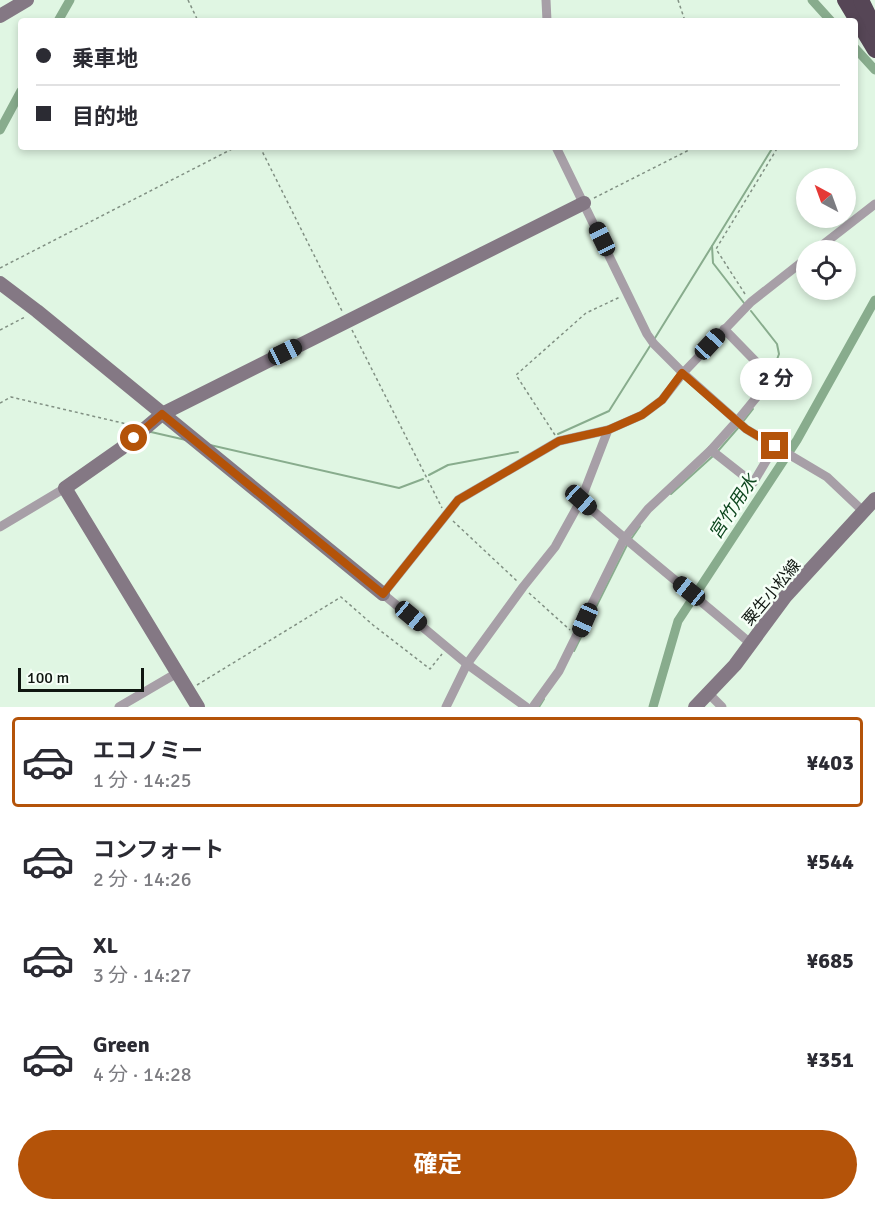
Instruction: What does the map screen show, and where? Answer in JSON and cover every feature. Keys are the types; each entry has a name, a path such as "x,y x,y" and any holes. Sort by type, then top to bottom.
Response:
{"highway":[{"path":"845,0 856,18"},
{"path":"861,0 875,29"},
{"path":"867,0 875,14"},
{"path":"858,22 875,50"}],"street":[{"path":"0,16 27,0"},
{"path":"546,0 547,18"},
{"path":"558,150 647,334 682,373 746,429 827,477 864,512"},
{"path":"0,527 65,488 122,448 162,414 584,203"},
{"path":"829,240 875,204"},
{"path":"383,594 458,500 559,441 608,430 642,415 662,400 682,373 751,302 796,267"},
{"path":"0,283 448,646 467,664 526,707"},
{"path":"532,707 559,671 578,637 607,570 648,509 711,450 760,393 766,372 724,329"},
{"path":"446,707 467,664 523,586 555,547 581,500 608,430"},
{"path":"711,450 753,483 778,448"},
{"path":"65,488 198,707"},
{"name":"粟生小松線","path":"695,707 729,671 785,597 875,499"},
{"path":"581,500 750,643"},
{"path":"119,707 177,673"},
{"path":"708,693 722,707"}],"path":[{"path":"188,0 197,18"},
{"path":"678,0 683,18"},
{"path":"0,268 230,150"},
{"path":"262,150 440,506 458,527 578,637"},
{"path":"584,203 689,150"},
{"path":"751,302 716,249 776,150"},
{"path":"559,441 516,375 586,313 628,294"},
{"path":"0,330 37,311"},
{"path":"0,403 11,397 146,429"},
{"path":"188,690 341,597 430,669 448,646"}],"waterway":[{"path":"60,18 70,0"},
{"path":"812,0 828,18"},
{"path":"858,51 875,70"},
{"path":"0,130 18,97"},
{"path":"744,303 713,263 712,246 771,150"},
{"path":"655,338 712,246"},
{"name":"宮竹用水","path":"653,707 678,621 797,440 875,300"},
{"path":"751,311 777,344 779,354 765,392"},
{"path":"558,434 609,411 650,346"},
{"path":"742,423 753,409"},
{"path":"718,451 738,428"},
{"path":"151,432 186,440"},
{"path":"210,445 399,488 423,479"},
{"path":"429,475 448,465 518,452"},
{"path":"671,494 713,456"},
{"path":"631,539 640,526"},
{"path":"574,651 628,543"},
{"path":"539,707 544,699"}],"route":[{"path":"134,438 162,414 383,594 458,500 559,441 608,430 642,415 662,400 682,373 746,429 775,446"}]}
